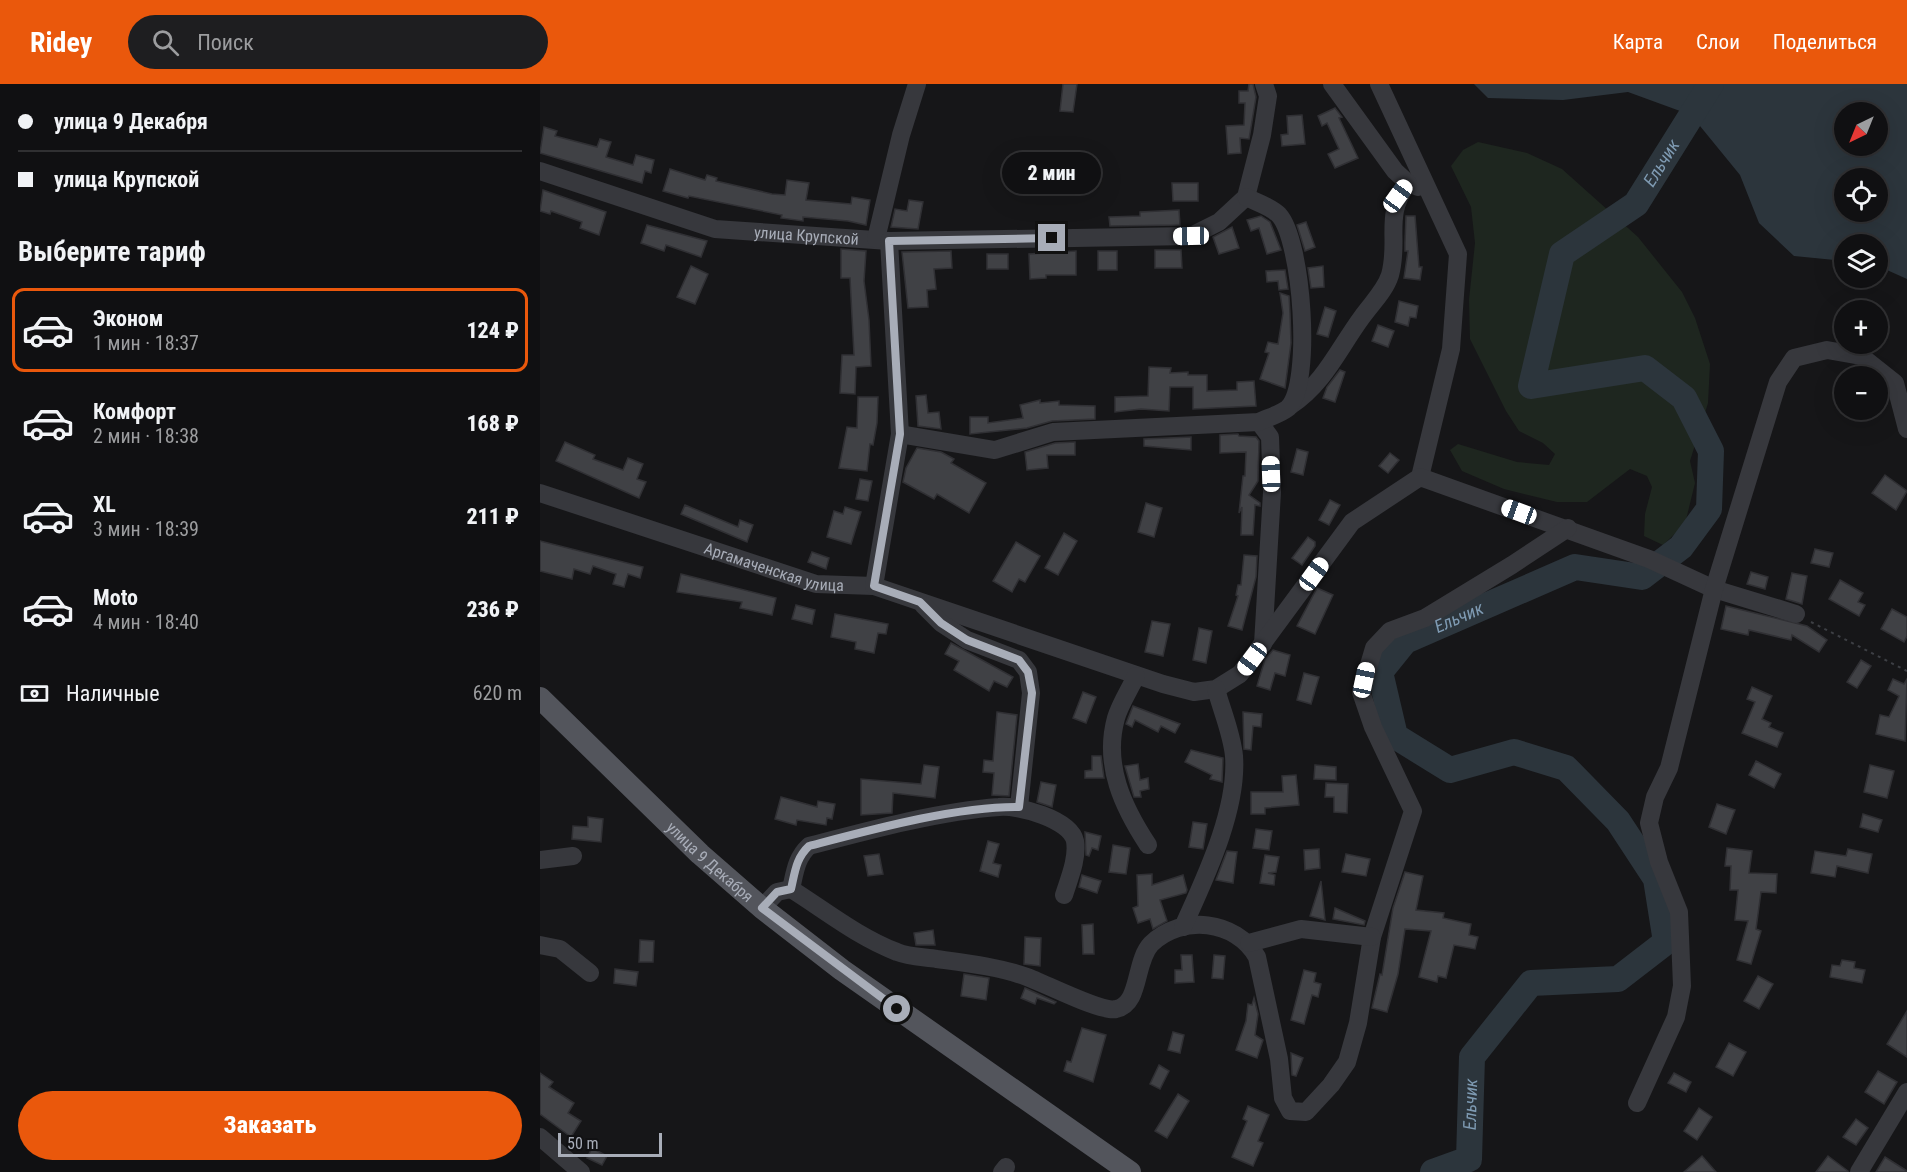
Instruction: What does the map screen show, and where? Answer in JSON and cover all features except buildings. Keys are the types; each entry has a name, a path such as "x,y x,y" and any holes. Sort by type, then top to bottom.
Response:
{"main road":[{"name":"улица 9 Декабря","path":"540,698 700,854 762,908 842,970 1130,1172"}],"street":[{"path":"874,586 900,434 883,240 901,135 917,84"},
{"path":"1264,84 1268,96 1262,135 1246,197 1279,215 1289,236 1302,297 1299,384 1288,407"},
{"path":"1332,84 1376,147 1417,184"},
{"path":"1183,927 1205,878 1235,778 1234,753 1216,689 1240,674 1352,522 1420,477 1451,349 1458,254 1417,184 1379,84"},
{"name":"улица Крупской","path":"540,171 716,229 883,240 1191,236 1219,222 1246,197"},
{"path":"900,434 995,450 1053,432 1259,422 1288,407 1312,390 1389,278 1394,254 1393,212 1398,196 1417,184"},
{"path":"1637,1103 1676,1017 1682,987 1679,912 1659,862 1649,823 1655,797 1669,768 1714,589 1778,382 1794,358 1827,350 1861,356 1895,383 1907,429"},
{"path":"1259,422 1270,437 1272,492 1263,644"},
{"path":"1420,477 1568,528 1649,559 1714,589 1796,614"},
{"name":"Аргамаченская улица","path":"540,493 816,584 874,586 1136,676 1194,692 1216,689"},
{"path":"762,908 777,892 791,889 840,923 899,953 1023,976 1092,1004 1115,1010 1125,1005 1133,996 1142,955 1154,942 1183,927 1206,924 1233,932 1249,943 1257,957 1279,1059 1283,1098 1290,1111 1306,1112 1331,1086 1347,1062 1358,1023 1372,937 1413,811 1372,727 1361,692 1374,648 1390,631 1425,618 1568,528"},
{"path":"920,602 941,623 967,640 1019,660 1028,672 1032,693 1019,807"},
{"path":"1136,676 1116,718 1114,768 1126,811 1148,845"},
{"path":"791,889 796,864 801,854 809,846 951,814 999,807 1019,807 1065,827 1075,840 1074,862 1064,895"},
{"path":"540,860 573,856"},
{"path":"1249,943 1301,929 1372,937"},
{"path":"540,945 560,950 590,973"},
{"path":"1859,1172 1907,1092"},
{"path":"540,1137 581,1172"}],"path":[{"path":"1796,614 1907,671"}],"shaded area":[{"path":"1474,84 1907,84 1907,279 1888,270 1888,234 1834,234 1834,260 1794,256 1759,223 1740,175 1691,115 1628,92 1563,100 1488,98"},
{"path":"1478,142 1527,153 1562,169 1638,237 1682,292 1695,318 1710,364 1708,403 1690,461 1695,483 1685,524 1663,545 1644,536 1645,514 1652,487 1647,476 1630,469 1587,502 1557,502 1504,489 1462,471 1450,450 1458,444 1517,462 1549,465 1555,454 1543,443 1519,431 1506,411 1470,339 1469,300 1475,243 1471,207 1451,166 1463,150"}],"waterway":[{"name":"Ельчик","path":"1433,1172 1469,1159 1472,1057 1531,983 1618,979 1666,942 1656,879 1618,821 1566,768 1514,752 1450,770 1395,736 1380,672 1405,641 1575,567 1642,577 1681,547 1709,509 1711,451 1684,398 1645,368 1531,386 1562,254 1636,204 1711,84"}],"route":[{"path":"897,1009 762,908 777,892 791,889 796,864 801,854 809,846 951,814 999,807 1019,807 1032,693 1028,672 1019,660 967,640 941,623 920,602 874,586 900,434 889,241 1052,238"}]}
